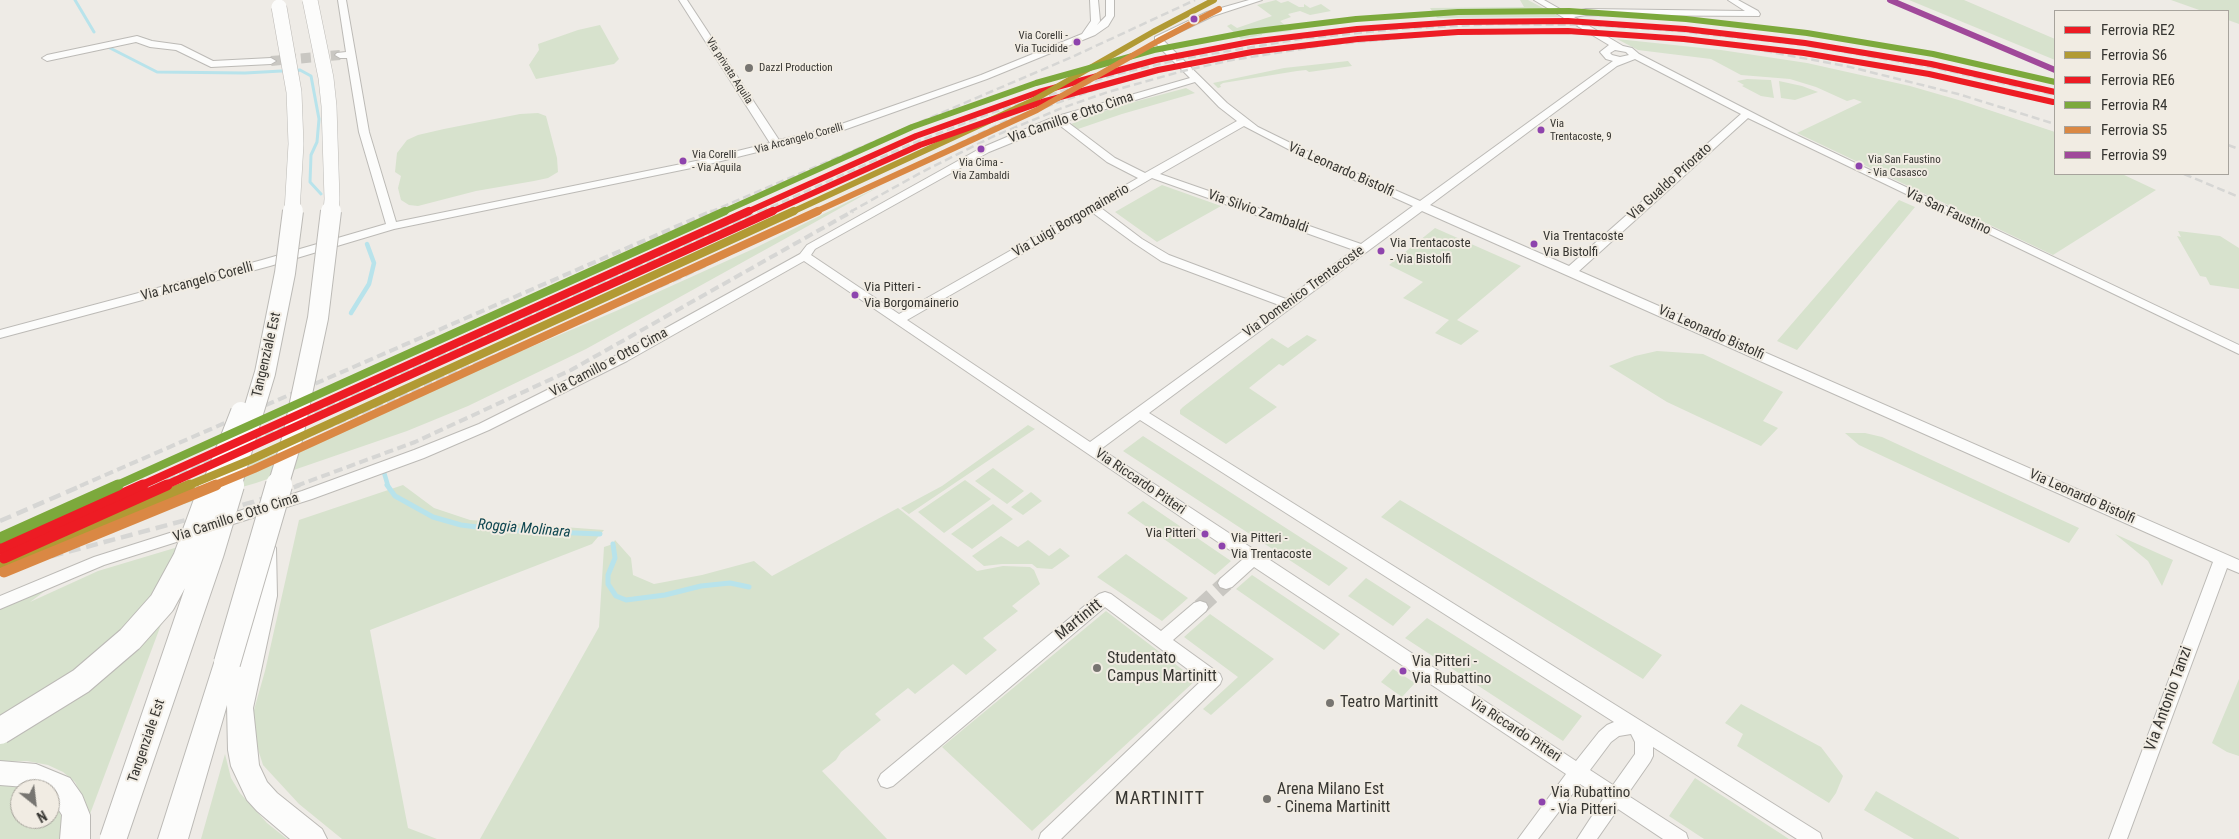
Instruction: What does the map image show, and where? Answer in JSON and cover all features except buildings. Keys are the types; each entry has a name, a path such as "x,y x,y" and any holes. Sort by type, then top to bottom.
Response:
{"highway":[{"path":"173,839 264,543 305,386 323,288 332,199 326,78 310,0"},
{"name":"Tangenziale Est","path":"113,839 211,552 265,373 285,273 295,176 294,92 278,2"},
{"path":"0,731 81,681 130,640 162,603 178,576 194,539 237,420 265,373"},
{"path":"264,543 265,596 240,708 242,750 245,766 257,791 267,802 312,839"},
{"path":"0,773 36,776 60,787 67,795 76,816 74,839"}],"street":[{"path":"342,0 364,132 392,226"},
{"name":"Via privata Aquila","path":"683,0 776,143"},
{"name":"Via Leonardo Bistolfi","path":"1258,0 1210,14 1158,39 1159,44 1243,122 1280,143 2239,567"},
{"name":"Via San Faustino","path":"1538,0 1620,48 1630,51 1630,57 2239,350"},
{"path":"1566,16 1586,12 1756,14 1751,9 1732,0"},
{"path":"1078,39 1095,24 1095,2 1106,7 1108,1"},
{"name":"Via Arcangelo Corelli","path":"0,334 257,266 392,226 701,163 851,124 990,74 1092,33 1105,24 1110,16 1108,1"},
{"path":"47,58 137,40 150,44 178,47 211,64 271,61"},
{"path":"1613,61 1606,54 1606,50 1620,48"},
{"path":"340,56 351,54"},
{"name":"Via Domenico Trentacoste","path":"1091,449 1363,249 1613,61 1630,57"},
{"name":"Via Camillo e Otto Cima","path":"0,603 100,561 307,495 419,454 484,427 622,358 804,256 811,247 946,170 985,150 1058,120 1125,98 1196,79"},
{"name":"Via Gualdo Priorato","path":"1570,270 1748,114"},
{"name":"Via Silvio Zambaldi","path":"1058,120 1118,165 1363,249"},
{"name":"Via Luigi Borgomainerio","path":"898,320 1243,122"},
{"path":"1094,208 1147,248 1165,258 1288,304"},
{"name":"Via Riccardo Pitteri","path":"804,256 1254,558 1616,797"},
{"path":"1139,413 1813,839"},
{"path":"1226,582 1254,558"},
{"name":"Via Antonio Tanzi","path":"2118,839 2222,560"},
{"name":"Martinitt","path":"887,780 1105,598 1214,680 1048,839"},
{"path":"1162,640 1200,607"},
{"path":"1528,839 1605,737 1618,728 1635,726"},
{"path":"1586,839 1644,756 1644,741 1635,726"},
{"path":"1616,797 1679,839"}],"green space":[{"path":"1276,0 1281,3 1288,1 1299,7 1304,7 1304,4 1310,8 1321,4 1331,11 1310,15 1300,11 1288,14 1291,17 1280,21 1292,31 1262,34 1241,39 1227,26 1231,24 1237,28 1272,16 1257,5"},
{"path":"1520,0 1528,0 1560,17 1437,18 1430,8 1524,7"},
{"path":"1909,0 1964,0 2054,39 2054,60"},
{"path":"2171,0 2239,0 2239,24 2229,20 2229,10 2199,10"},
{"path":"600,25 619,59 614,64 536,79 529,65 539,50 538,44 578,30"},
{"path":"1617,39 1721,50 1807,63 1910,86 2054,132 2054,175 2124,175 2156,190 2053,255 1797,133 1862,102 1854,99 1847,101 1816,87 1790,79 1741,75 1711,59 1638,50"},
{"path":"1348,61 1352,66 1309,72 1306,70 1297,71 1223,83 1218,88 1213,83 1284,68"},
{"path":"1747,79 1771,80 1774,98 1761,96 1742,86 1744,85 1737,81"},
{"path":"1779,81 1818,92 1795,100 1781,98"},
{"path":"1186,88 1195,93 1078,129 1071,124 1115,107"},
{"path":"538,113 546,116 557,158 558,172 548,178 476,191 418,206 409,205 401,200 398,188 401,176 395,172 397,153 407,140 418,135 444,129 520,114"},
{"path":"882,185 586,349 468,406 407,431 256,483 83,533 616,311 753,249"},
{"path":"1162,185 1221,206 1157,242 1115,212"},
{"path":"1899,200 1915,207 1797,350 1777,341"},
{"path":"1435,228 1521,266 1457,320 1479,331 1461,345 1435,333 1449,320 1403,298 1423,282 1389,265"},
{"path":"2178,231 2220,236 2239,248 2239,289 2210,285 2206,277 2200,276 2177,236 2181,237"},
{"path":"1307,335 1317,340 1283,366 1279,364 1249,388 1277,407 1226,444 1180,414 1180,410 1183,407 1272,338 1288,348"},
{"path":"1657,351 1703,354 1783,392 1763,421 1778,428 1761,446 1667,402 1609,366 1635,356"},
{"path":"1028,425 1035,429 909,514 901,508 942,486"},
{"path":"1845,433 1865,433 1882,437 2079,528 2069,543 1859,445"},
{"path":"1143,436 1348,568 1329,586 1123,451"},
{"path":"993,468 1024,491 1007,504 975,481"},
{"path":"965,480 991,499 944,533 918,512"},
{"path":"403,485 434,508 470,520 604,530 592,544 370,630 408,828 437,839 342,839 299,804 263,765 250,724 265,671 299,520"},
{"path":"1031,492 1042,501 1023,515 1011,507"},
{"path":"1400,500 1662,655 1643,679 1381,517"},
{"path":"1143,501 1231,561 1215,575 1127,513"},
{"path":"993,504 1013,519 972,549 951,534"},
{"path":"898,508 977,571 1003,566 1030,567 1034,570 1040,584 1012,606 1018,611 983,638 997,650 966,675 953,664 915,694 908,688 875,714 881,720 841,752 836,760 822,771 887,839 480,839 599,627 604,547 613,544 615,540 631,558 633,575 654,584 702,575 754,561 772,576"},
{"path":"2115,534 2173,560 2162,586 2148,561"},
{"path":"1001,536 1018,547 1028,540 1049,556 1060,548 1070,556 1052,569 1037,568 1032,564 984,566 972,556"},
{"path":"178,547 167,577 125,634 0,724 0,608 56,583 30,602 98,571"},
{"path":"1126,554 1188,598 1162,621 1097,577"},
{"path":"1252,575 1340,634 1324,650 1236,589"},
{"path":"1366,578 1411,607 1393,626 1348,596"},
{"path":"1106,611 1196,680 1032,831 942,747"},
{"path":"165,614 90,814 75,782 63,772 48,765 27,761 0,762 0,738"},
{"path":"1210,614 1274,659 1211,715 1203,709 1238,677 1184,637"},
{"path":"1427,618 1582,716 1563,741 1405,638"},
{"path":"1393,669 1415,683 1402,697 1381,682"},
{"path":"2239,679 2239,756 2227,752 2212,743"},
{"path":"1741,704 1821,747 1843,776 1836,793 1829,803 1737,746 1743,734 1725,723"},
{"path":"225,754 231,778 240,793 267,823 287,839 201,839"},
{"path":"0,778 10,779 10,829 60,829 60,812 63,826 62,839 0,839"},
{"path":"1695,778 1789,839 1704,839 1669,816"},
{"path":"1876,791 1959,839 1914,839 1864,810"}],"waterway":[{"path":"75,0 94,32"},
{"path":"110,48 157,72 245,73 300,70 311,76 319,119 317,142 311,155 310,182 321,194"},
{"path":"351,313 369,284 374,263 367,244"},
{"name":"Roggia Molinara","path":"383,469 388,486"},
{"name":"Roggia Molinara","path":"387,485 395,496 433,517 461,525 502,530 600,534"},
{"name":"Roggia Molinara","path":"613,544 615,558 608,575 608,584 616,596 626,600 665,595 701,586 730,583 749,587"}],"tunnel":[{"path":"271,61 340,55"},
{"path":"1200,607 1226,583"}],"railway":[{"path":"710,212 1072,57 1195,0"},
{"path":"760,212 911,144 991,113 1114,75 1181,59 1300,39 1397,29 1495,24 1591,25 1678,31 1804,45 1931,67 2054,95"},
{"path":"850,212 922,172 992,137 1062,108 1108,92 1183,71 1232,60 1326,45 1445,34 1549,32 1639,36 1743,47 1846,66 1958,94 2054,124"},
{"path":"816,212 1008,120 1117,82"},
{"path":"2229,145 2239,149"},
{"path":"2186,175 2239,197"},
{"path":"80,486 712,211"},
{"path":"155,486 763,211"},
{"path":"250,460 679,278 818,211"},
{"path":"296,486 415,442 571,370 853,211"},
{"path":"0,521 83,485"},
{"path":"144,491 158,485"},
{"path":"34,561 253,502 300,485"}],"rail line":[{"name":"S6","path":"0,563 250,460 985,124 1032,101 1153,32 1214,0"},
{"name":"S9","path":"1890,0 2054,70"},
{"name":"S5","path":"4,572 254,469 989,133 1037,110 1158,41 1219,9"},
{"name":"R4","path":"0,538 912,127 1036,83 1154,50 1249,32 1356,19 1458,12 1569,11 1686,19 1807,33 1933,54 2054,82"},
{"name":"RE2","path":"0,549 916,136 1039,92 1156,60 1250,42 1357,29 1458,22 1568,21 1685,29 1805,43 1931,64 2054,92"},
{"name":"RE6","path":"4,558 920,145 1042,102 1158,70 1252,52 1358,39 1458,32 1568,31 1684,39 1804,53 1929,74 2053,102"}],"place":[{"name":"Via Corelli - Via Tucidide","path":"1077,42"},
{"name":"Dazzl Production","path":"749,68"},
{"name":"Via Trentacoste, 9","path":"1541,130"},
{"name":"Via Cima - Via Zambaldi","path":"981,149"},
{"name":"Via Corelli - Via Aquila","path":"683,161"},
{"name":"Via San Faustino - Via Casasco","path":"1859,166"},
{"name":"Via Trentacoste Via Bistolfi","path":"1534,244"},
{"name":"Via Trentacoste - Via Bistolfi","path":"1381,251"},
{"name":"Via Pitteri - Via Borgomainerio","path":"855,295"},
{"name":"Via Pitteri","path":"1205,534"},
{"name":"Via Pitteri - Via Trentacoste","path":"1222,546"},
{"name":"Studentato Campus Martinitt","path":"1097,668"},
{"name":"Via Pitteri - Via Rubattino","path":"1403,671"},
{"name":"Teatro Martinitt","path":"1330,703"},
{"name":"Arena Milano Est - Cinema Martinitt","path":"1267,799"},
{"name":"Via Rubattino - Via Pitteri","path":"1542,802"}],"district":[{"name":"MARTINITT","path":"1160,799"}]}
